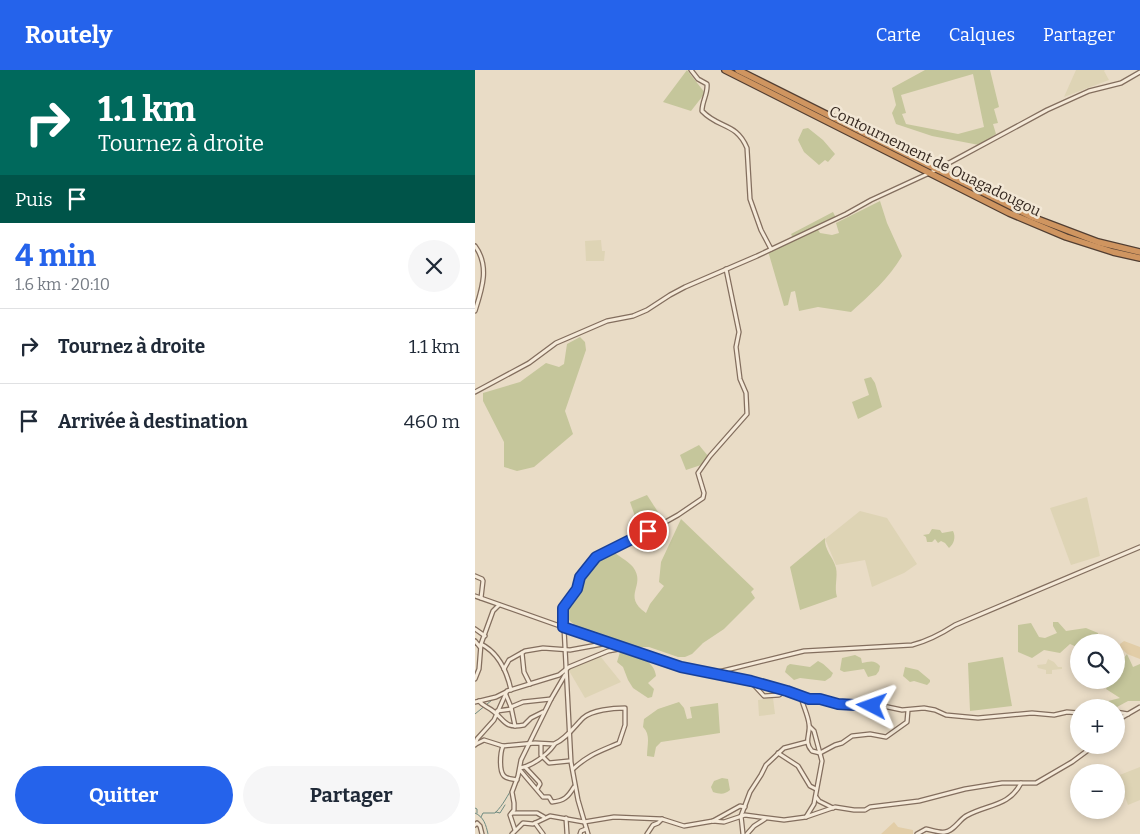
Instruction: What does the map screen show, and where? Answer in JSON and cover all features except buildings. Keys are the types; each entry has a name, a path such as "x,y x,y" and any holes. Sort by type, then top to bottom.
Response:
{"highway":[{"name":"Contournement de Ouagadougou","path":"725,70 1009,213 1043,228 1103,249 1140,258"},
{"name":"Contournement de Ouagadougou","path":"738,70 1032,217 1098,242 1140,252"}],"street":[{"path":"691,70 698,80 707,84 707,93 702,111 711,119 735,131 744,141 747,148 750,198 761,230 771,249"},
{"path":"475,392 529,362 556,343 607,321 633,316 647,310 670,295 846,214 871,200 936,170 1047,110 1089,91 1121,83 1140,72"},
{"path":"475,246 482,257 483,275 482,288 475,311"},
{"path":"588,834 572,769 565,674 563,608 577,589 580,577 596,557 637,538 679,515 703,498 704,493 698,473 710,456 747,414 746,393 740,379 736,347 739,332 725,269"},
{"path":"714,673 804,651 912,645 923,642 955,625 1140,548"},
{"path":"475,576 483,581 477,597 681,667 751,681 809,699 820,699 838,704 883,706 908,710 923,708 946,714 978,718 1032,713 1054,715 1070,714"},
{"path":"475,679 479,669 478,644 485,636 493,612 499,605"},
{"path":"475,629 485,636"},
{"path":"504,669 509,660 521,653 543,648 565,650 608,643"},
{"path":"478,644 491,650 500,661 511,690"},
{"path":"477,702 559,675 565,670 608,650 623,648"},
{"path":"521,653 524,672 530,684"},
{"path":"515,830 511,821 511,813 514,810 512,792 517,780 521,760 551,698 565,674"},
{"path":"751,681 764,696 779,695 785,690"},
{"path":"506,693 515,726"},
{"path":"475,744 477,739 497,716 506,693"},
{"path":"801,696 820,753 821,772 816,789 816,797 807,817"},
{"path":"493,711 511,708 523,702 551,698"},
{"path":"477,702 493,711 503,722 515,726 524,725 531,718 544,712"},
{"path":"1125,716 1140,707"},
{"path":"520,769 543,756 586,716 625,708 625,725 619,743 590,756 572,769"},
{"path":"810,727 807,742 812,750 820,753 856,735 886,736 907,722 908,710"},
{"path":"1125,713 1129,714"},
{"path":"475,744 484,740 503,746 535,743 554,744"},
{"path":"743,834 741,816 750,792 766,765 784,748 807,742"},
{"path":"541,744 541,755 551,764 569,761"},
{"path":"503,746 500,754 502,772 506,778 517,780"},
{"path":"778,753 798,766 810,786 816,789"},
{"path":"512,834 523,823 535,823 551,816 584,822 614,817 663,819 684,826 713,821 724,822 749,815 782,820 807,817 833,808 864,810 870,807 919,801 965,789 1002,783 1033,783 1040,781 1083,754"},
{"path":"525,767 539,782 537,790"},
{"path":"520,769 543,797 549,797 553,802 561,801 567,797 575,786"},
{"path":"917,834 926,829 939,832 950,830 967,815 1004,802 1021,783"},
{"path":"816,797 819,801 833,808"},
{"path":"713,821 740,806 745,807"},
{"path":"511,813 537,813 544,818"},
{"path":"566,818 567,834"},
{"path":"747,834 765,818"},
{"path":"647,834 653,825 663,819"},
{"path":"535,823 543,834"},
{"path":"475,825 479,824 482,834"},
{"path":"580,834 581,831 586,829"}],"shaded area":[{"path":"1076,70 1105,70 1109,80 1064,97"},
{"path":"601,240 602,251 605,251 604,261 586,261 585,241"},
{"path":"1087,497 1100,556 1071,565 1050,508"},
{"path":"860,511 887,518 917,564 904,573 872,587 865,560 836,565 825,539"},
{"path":"600,656 621,682 585,698 568,669"},
{"path":"1048,659 1058,667 1062,667 1062,669 1052,670 1052,674 1046,674 1046,670 1038,668 1037,665 1046,664"},
{"path":"773,698 775,714 759,716 758,700"},
{"path":"1140,767 1140,800 1128,805 1125,797 1125,773"}],"green space":[{"path":"687,70 705,93 691,111 663,102"},
{"path":"925,70 990,70 999,107 994,109 998,123 993,124 996,134 979,145 932,136 896,124 892,113 896,105 892,88","holes":["973,74 984,127 958,134 906,124 902,114 906,113 901,95"]},
{"path":"808,128 823,140 835,154 828,162 825,160 819,165 804,152 798,140 803,129"},
{"path":"880,201 887,223 902,256 885,279 851,312 818,307 799,311 795,291 791,292 788,305 784,306 768,251 793,238 791,234 833,212 836,218 817,228 820,233 832,235 839,233 836,223"},
{"path":"580,337 585,342 586,350 565,411 573,434 534,467 517,471 504,467 504,442 483,401 483,393 520,382 546,363 559,367 564,364 567,344"},
{"path":"871,377 875,383 882,407 858,419 852,402 869,395 864,379"},
{"path":"699,445 708,456 704,464 686,470 680,455"},
{"path":"647,495 658,512 637,522 630,502"},
{"path":"681,519 754,589 751,592 755,598 724,629 703,643 692,654 678,657 649,647 623,647 585,634 570,621 564,614 563,609 577,589 579,581 593,560 611,550 633,567 637,574 635,601 646,613 650,604 664,586 659,582 661,562"},
{"path":"932,529 940,530 942,533 953,531 954,538 949,548 945,543 941,541 938,543 935,539 932,542 927,542 926,537 923,535 929,534"},
{"path":"825,538 827,550 836,568 837,597 800,610 790,567"},
{"path":"1053,622 1058,622 1066,631 1086,628 1098,634 1070,634 1070,644 1060,653 1044,650 1032,658 1018,652 1018,625 1031,623 1039,637 1045,638 1057,633"},
{"path":"623,651 639,656 652,666 656,676 648,683 654,689 652,697 648,698 633,688 623,667 617,662 620,652"},
{"path":"1127,654 1133,667 1140,664 1140,701 1125,703 1125,699 1116,699 1120,698 1106,689 1125,689 1125,657"},
{"path":"855,655 861,658 862,663 876,662 880,666 876,675 868,677 864,669 844,672 840,670 842,658"},
{"path":"1003,657 1012,706 970,711 968,663"},
{"path":"818,661 833,673 825,681 800,678 794,680 785,672 790,664 810,667"},
{"path":"905,667 918,670 930,682 927,685 914,681 910,682 903,676"},
{"path":"679,702 684,708 687,719 692,718 690,707 718,703 720,733 661,742 656,747 654,757 647,756 648,737 643,727 644,719 658,709"},
{"path":"722,778 728,779 730,790 722,794 713,792 711,787 714,781"}],"sand":[{"path":"1125,641 1140,647 1140,659 1125,652"},
{"path":"894,822 898,827 913,830 913,834 881,834"}],"waterway":[{"path":"475,714 492,700"},
{"path":"481,817 483,813 495,813 513,787"},
{"path":"496,812 500,813 505,805"},
{"path":"475,808 477,813"},
{"path":"475,813 483,819 488,834"}],"route":[{"path":"648,531 593,560 580,577 577,589 563,608 563,627 681,667 751,681 809,699 820,699 838,704 872,706"}]}
